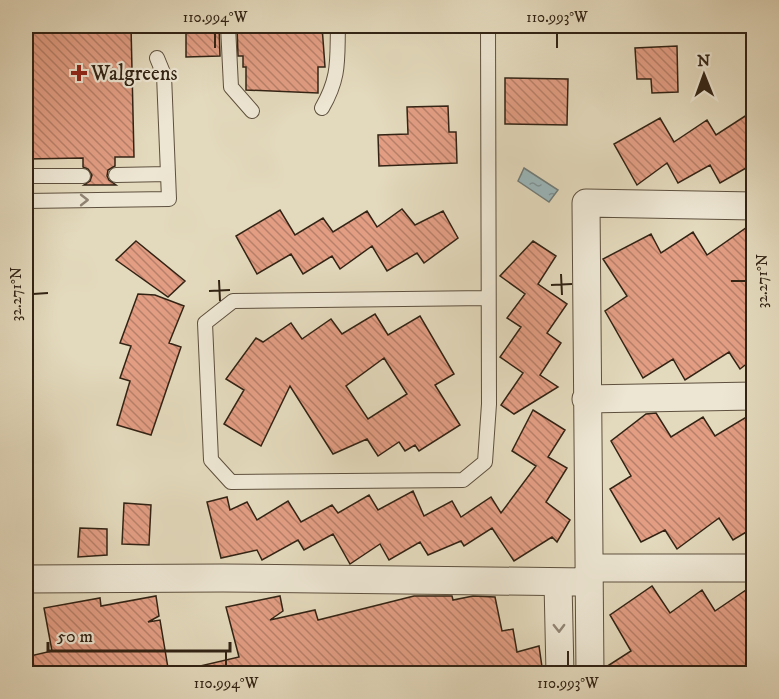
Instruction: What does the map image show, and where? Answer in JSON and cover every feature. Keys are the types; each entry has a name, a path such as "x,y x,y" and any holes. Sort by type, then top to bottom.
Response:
{"street":[{"path":"590,674 586,203 753,206"},
{"path":"586,399 753,396"},
{"path":"26,579 223,578 558,582 589,575 753,568"},
{"path":"558,582 560,674"}],"lane":[{"path":"228,26 231,87 252,111"},
{"path":"322,108 330,94 337,72 338,26"},
{"path":"488,26 489,405 486,462 463,480 231,482 211,460 205,323 233,302 488,298"},
{"path":"26,201 169,200 164,75 157,58"},
{"path":"116,175 168,174"},
{"path":"26,176 83,176"}],"water":[{"path":"524,168 558,190 549,202 518,181"}],"building":[{"name":"Walgreens","path":"26,26 131,26 134,157 115,157 115,166 108,170 107,176 116,185 84,185 90,181 92,175 88,169 83,167 83,158 26,159"},
{"path":"186,26 219,26 220,56 186,57"},
{"path":"237,26 322,26 325,67 318,67 318,93 246,90 246,67 243,67 243,56 238,56"},
{"path":"677,46 678,92 652,93 651,79 637,79 635,48"},
{"path":"505,78 568,79 567,125 505,124"},
{"path":"448,106 449,132 456,132 457,163 379,166 378,135 408,134 407,107"},
{"path":"753,111 753,164 720,183 710,165 678,183 667,163 637,185 614,144 660,118 674,142 707,120 716,135"},
{"path":"402,209 415,225 443,211 458,238 424,263 417,253 387,271 372,246 340,269 332,256 303,274 291,254 257,274 236,236 280,210 295,235 323,218 333,232 367,211 377,227"},
{"path":"753,223 753,359 740,369 729,352 685,380 673,359 643,378 605,311 627,296 603,259 651,234 661,253 693,232 707,255"},
{"path":"136,241 185,281 168,297 116,260"},
{"path":"533,241 556,256 538,284 567,304 547,333 561,343 540,375 558,387 514,414 501,405 523,373 500,357 521,327 507,318 525,294 500,276"},
{"path":"138,294 155,295 184,306 169,343 181,347 151,435 117,425 130,381 120,378 131,346 120,343"},
{"path":"375,314 388,335 420,316 454,374 435,385 460,425 419,451 415,445 405,451 399,442 378,456 367,439 333,454 290,386 261,446 224,424 244,390 226,379 256,338 263,342 291,323 302,339 331,319 342,334","holes":["384,358 407,394 368,419 346,386"]},
{"path":"533,410 565,430 548,457 567,468 546,502 570,520 557,542 552,537 514,561 492,528 464,546 461,541 428,555 420,542 389,560 380,544 350,564 333,534 304,550 298,540 262,560 257,550 221,558 207,502 227,497 230,510 247,502 257,520 288,501 301,522 332,505 338,513 369,495 378,510 413,491 424,516 452,501 461,517 491,497 501,513 536,466 512,451"},
{"path":"656,413 671,437 703,417 715,436 753,413 753,528 733,540 719,518 677,549 665,530 641,542 610,489 631,476 611,441 646,414"},
{"path":"124,503 151,505 149,545 122,544"},
{"path":"80,528 107,529 107,555 78,557"},
{"path":"652,586 670,613 702,590 715,611 746,590 753,601 753,674 606,674 606,667 631,651 610,615"},
{"path":"156,596 159,616 148,622 160,620 169,674 34,674 30,656 52,651 44,608 100,598 101,606"},
{"path":"280,596 283,611 270,620 315,610 318,620 414,596 452,596 453,600 473,596 495,597 502,631 513,629 517,652 539,646 543,674 201,674 200,666 239,657 226,607"}],"place":[{"name":"Walgreens","path":"79,73"}]}
